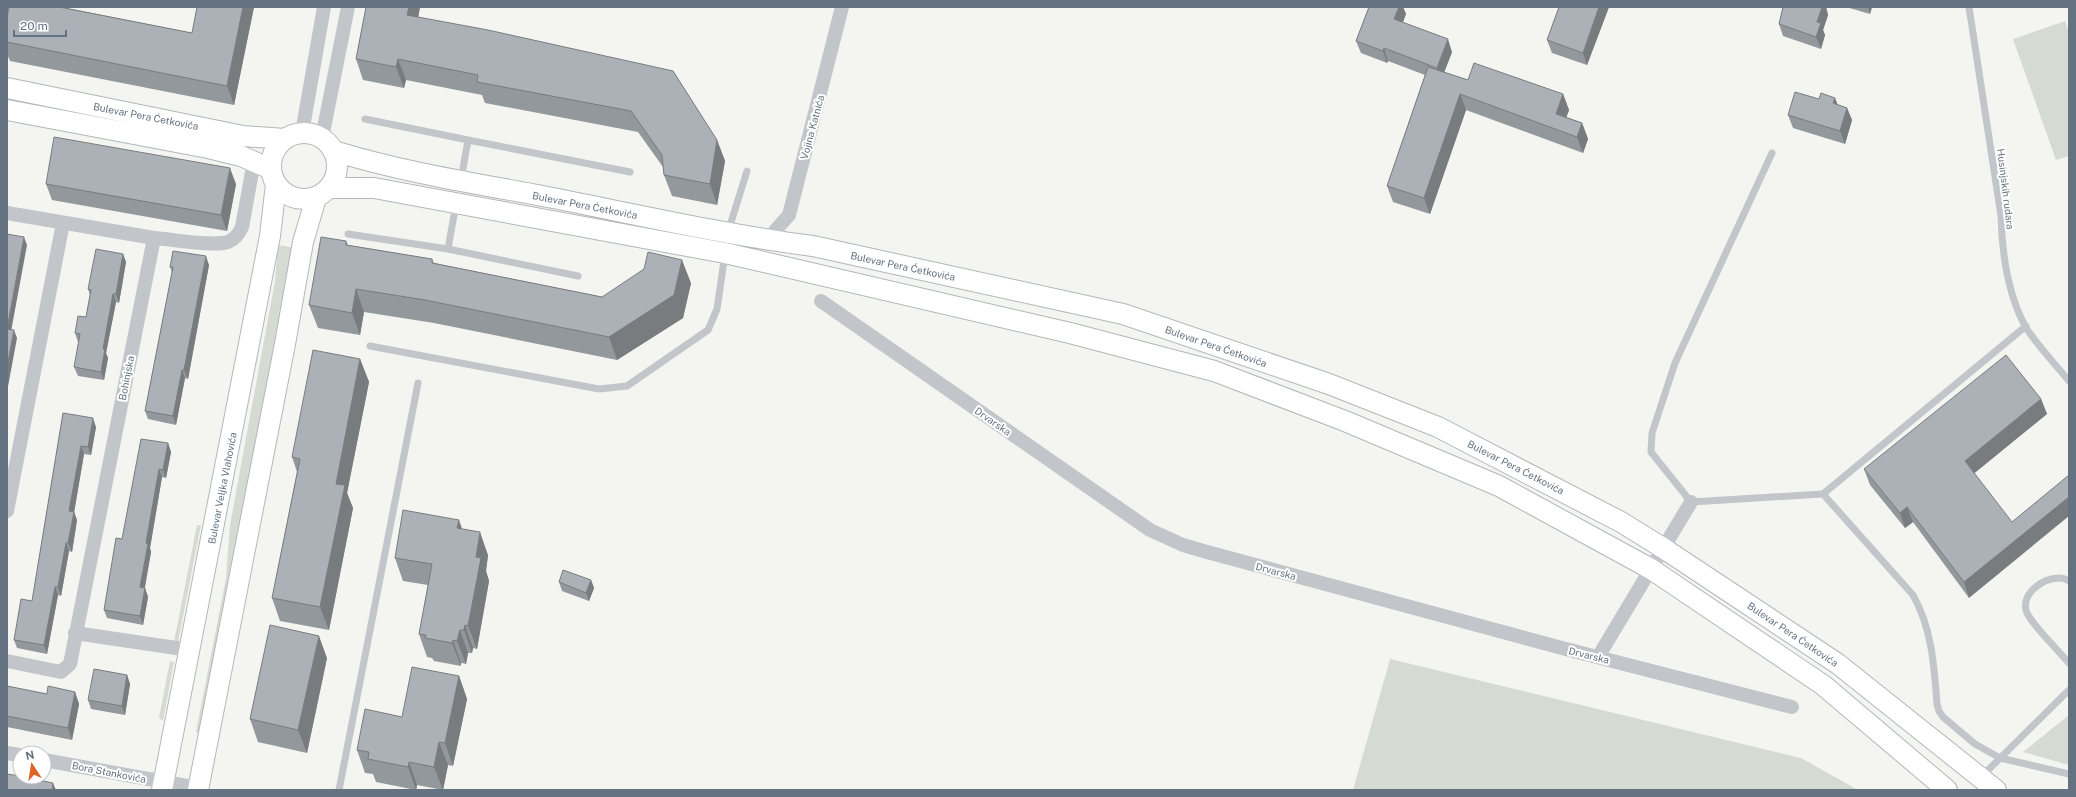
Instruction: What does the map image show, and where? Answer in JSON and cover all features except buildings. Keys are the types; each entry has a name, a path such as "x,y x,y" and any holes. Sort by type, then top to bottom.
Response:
{"main road":[{"name":"Bulevar Pera Ćetkovića","path":"7,88 243,136 293,136"},
{"name":"Bulevar Pera Ćetkovića","path":"7,110 208,148 267,171"},
{"path":"200,789 285,344 302,242 323,193 335,180 338,170 337,160 328,144 313,134 293,136 274,152 267,171 282,191 294,198 307,200 323,193"},
{"name":"Bulevar Pera Ćetkovića","path":"328,144 380,163 461,180 727,243 1214,371 1345,421 1499,486 1651,569 1823,685 1947,790"},
{"name":"Bulevar Veljka Vlahovića","path":"163,786 270,236 267,171"},
{"name":"Bulevar Pera Ćetkovića","path":"323,193 374,188 456,204 727,243 767,240 813,246 1123,314 1329,384 1438,427 1614,518 1663,548 1838,664 1996,790"}],"street":[{"path":"293,136 308,92 324,7"},
{"path":"328,144 348,7"},
{"name":"Vojina Katnića","path":"767,240 789,214 842,7"},
{"path":"7,213 154,238 213,244 227,242 238,236 267,171"},
{"path":"7,511 63,223"},
{"name":"Bohinjska","path":"7,661 61,672 70,664 154,238"},
{"name":"Drvarska","path":"821,301 1150,530 1164,537 1207,552 1598,657 1792,707"},
{"path":"1598,657 1691,502"},
{"path":"75,633 190,650"},
{"name":"Bora Stankovića","path":"52,762 163,786 200,789"}],"lane":[{"name":"Husinjskih rudara","path":"1969,7 2001,216 2002,251 2009,285 2026,326 2069,381"},
{"path":"365,119 630,172"},
{"path":"461,180 468,140"},
{"path":"1772,153 1675,363 1652,433 1651,452 1691,502 1823,494 2026,326"},
{"path":"370,346 599,389 627,386 708,330 717,309 727,243 747,172"},
{"path":"448,249 456,204"},
{"path":"348,234 448,249 578,276"},
{"path":"339,790 418,383"},
{"path":"1823,494 1913,595 1922,610 1932,652 1939,711 1975,744 2000,758 2069,774"},
{"path":"2069,581 2060,578 2051,578 2031,591 2026,600 2026,610 2031,620 2069,662"},
{"path":"1981,777 2069,690"}],"shaded area":[{"path":"2065,21 2069,32 2069,156 2056,160 2013,39"},
{"path":"278,245 295,248 199,733 196,732 226,578 230,525 275,281"},
{"path":"197,525 201,525 178,642 174,642"},
{"path":"1390,659 1801,758 1858,790 1353,790"},
{"path":"170,661 174,662 163,721 159,718"},
{"path":"2069,715 2069,765 2023,752"}]}
